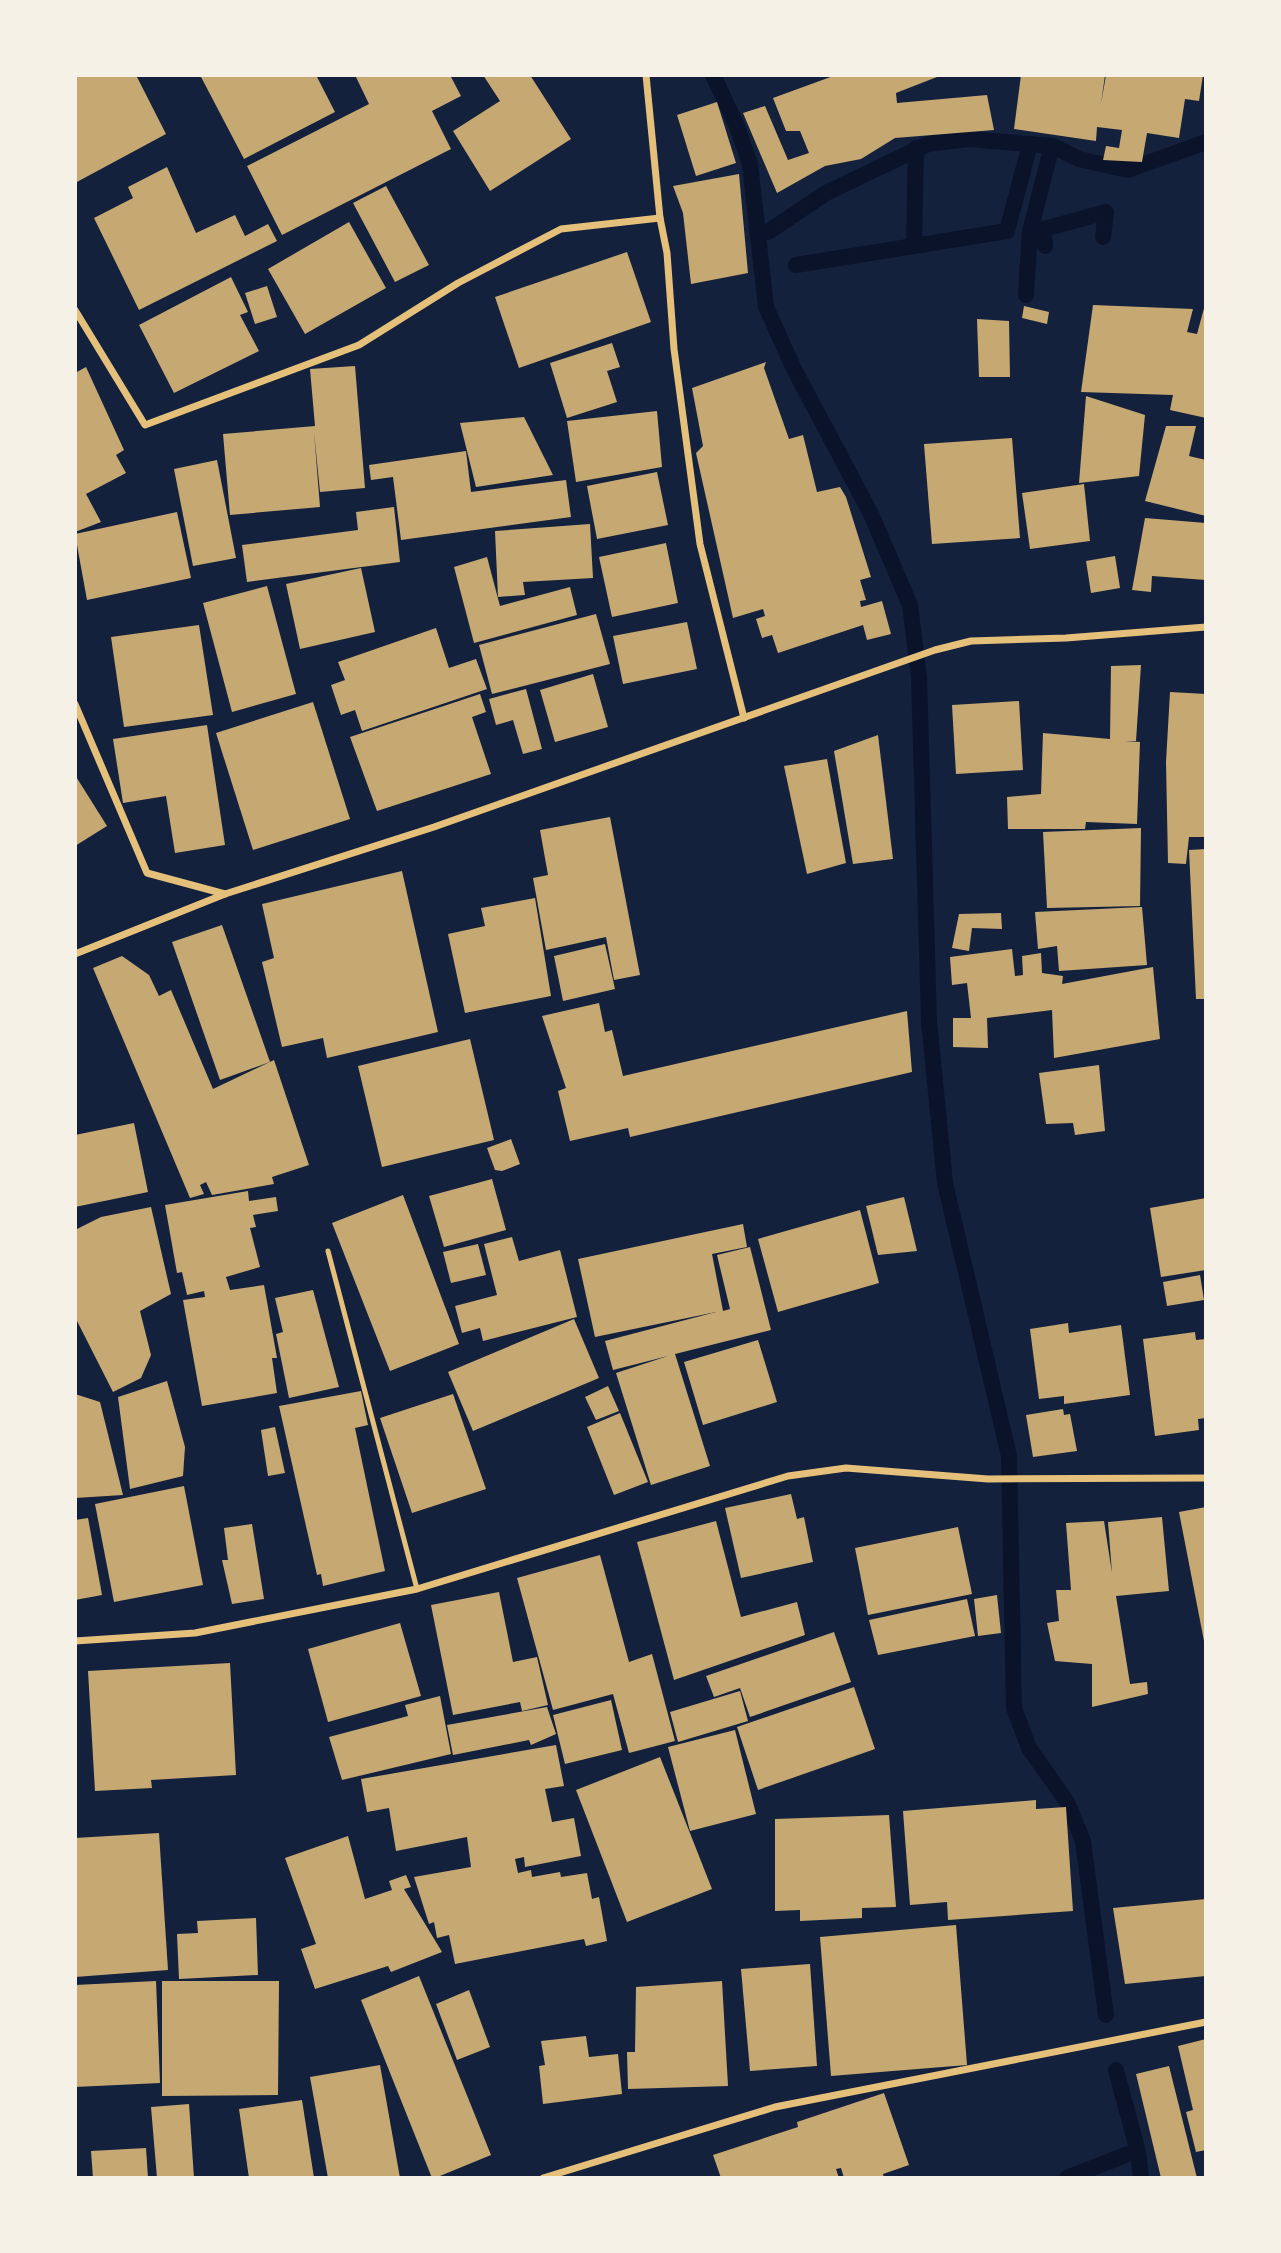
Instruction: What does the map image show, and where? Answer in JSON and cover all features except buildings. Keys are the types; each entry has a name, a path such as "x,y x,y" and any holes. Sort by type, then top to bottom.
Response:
{"street":[{"path":"646,75 660,218 667,253 674,349 700,544 744,718"},
{"path":"75,310 145,425 359,345 458,283 561,229 660,218"},
{"path":"75,954 225,894 434,827 935,650 971,641 1066,638 1206,626"},
{"path":"75,704 147,873 225,894"},
{"path":"75,1641 195,1633 417,1589 788,1476 845,1468 988,1479 1206,1478"},
{"path":"543,2178 775,2107 1206,2022"}],"lane":[{"path":"328,1251 417,1589"}],"waterway":[{"path":"713,75 736,124 750,164 766,307 794,369 871,514 910,605 919,677 929,1021 945,1183 1009,1456 1014,1708 1029,1748 1067,1802 1083,1841 1106,2015"},
{"path":"768,232 826,193 928,144 968,139 1053,146 1079,159 1128,170 1206,142"},
{"path":"796,265 1007,231 1030,144"},
{"path":"1026,295 1030,231 1052,146"},
{"path":"914,246 916,148"},
{"path":"1045,246 1044,229 1106,212 1103,237"},
{"path":"1116,2070 1138,2152 1141,2178"},
{"path":"1067,2178 1128,2154"}]}
